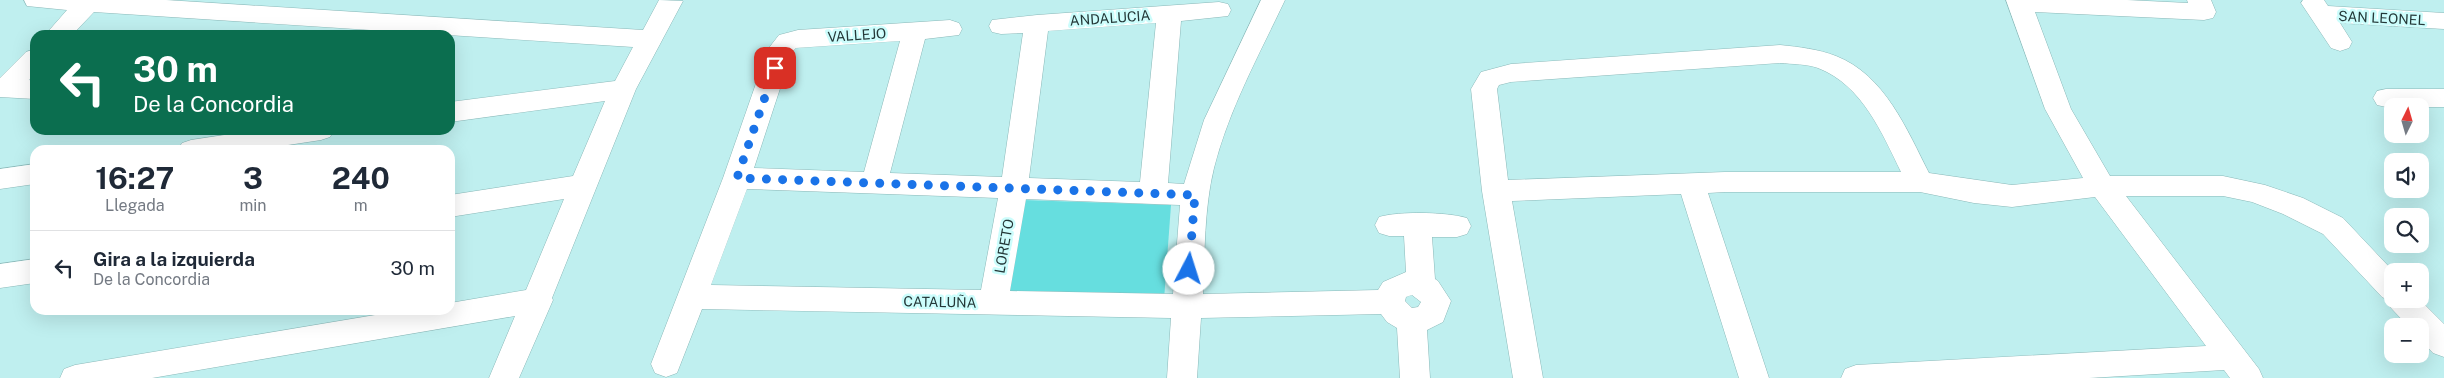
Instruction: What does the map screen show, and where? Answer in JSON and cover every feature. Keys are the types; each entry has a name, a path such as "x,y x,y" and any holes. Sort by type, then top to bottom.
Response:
{"street":[{"path":"36,0 90,1 650,39"},
{"path":"1182,378 1195,195 1199,170 1209,137 1273,0"},
{"path":"62,30 90,1"},
{"path":"504,378 538,300 623,89 671,1"},
{"path":"2202,4 2202,12 2018,2 2058,109 2102,186 2240,368"},
{"path":"2315,7 2340,42"},
{"name":"SAN LEONEL","path":"2315,7 2444,21"},
{"path":"1169,14 1219,10"},
{"name":"ANDALUCIA","path":"1001,26 1169,14 1153,193"},
{"path":"1014,188 1037,23"},
{"path":"874,184 915,31 950,28"},
{"name":"VALLEJO","path":"737,178 785,44 798,39 915,31"},
{"path":"1528,378 1496,191 1484,89 1490,78 1511,73 1780,54 1806,56 1832,64 1853,77 1875,100 1920,182"},
{"path":"3,88 30,63"},
{"path":"3,88 30,90"},
{"path":"455,111 623,89"},
{"path":"224,145 288,135"},
{"path":"0,179 30,175"},
{"path":"666,364 737,178 1195,195"},
{"path":"1496,191 1690,184 1920,182 1974,192 2012,196 2102,186 2223,186 2255,192 2293,206 2333,226 2384,280"},
{"path":"1690,184 1754,378"},
{"path":"455,205 584,185"},
{"name":"LORETO","path":"993,304 1014,188"},
{"path":"1389,225 1457,226"},
{"path":"1416,378 1401,312 1427,318 1436,307 1433,295 1421,285 1417,225"},
{"path":"0,276 30,272"},
{"name":"CATALUÑA","path":"693,297 1401,312"},
{"path":"455,314 538,300"},
{"path":"2410,308 2444,344"},
{"path":"75,378 449,315"},
{"path":"1856,378 2240,368"}],"shaded area":[{"path":"1023,200 1171,205 1164,300 1004,298"}],"route":[{"path":"775,68 737,178 1195,195 1189,269"}]}
